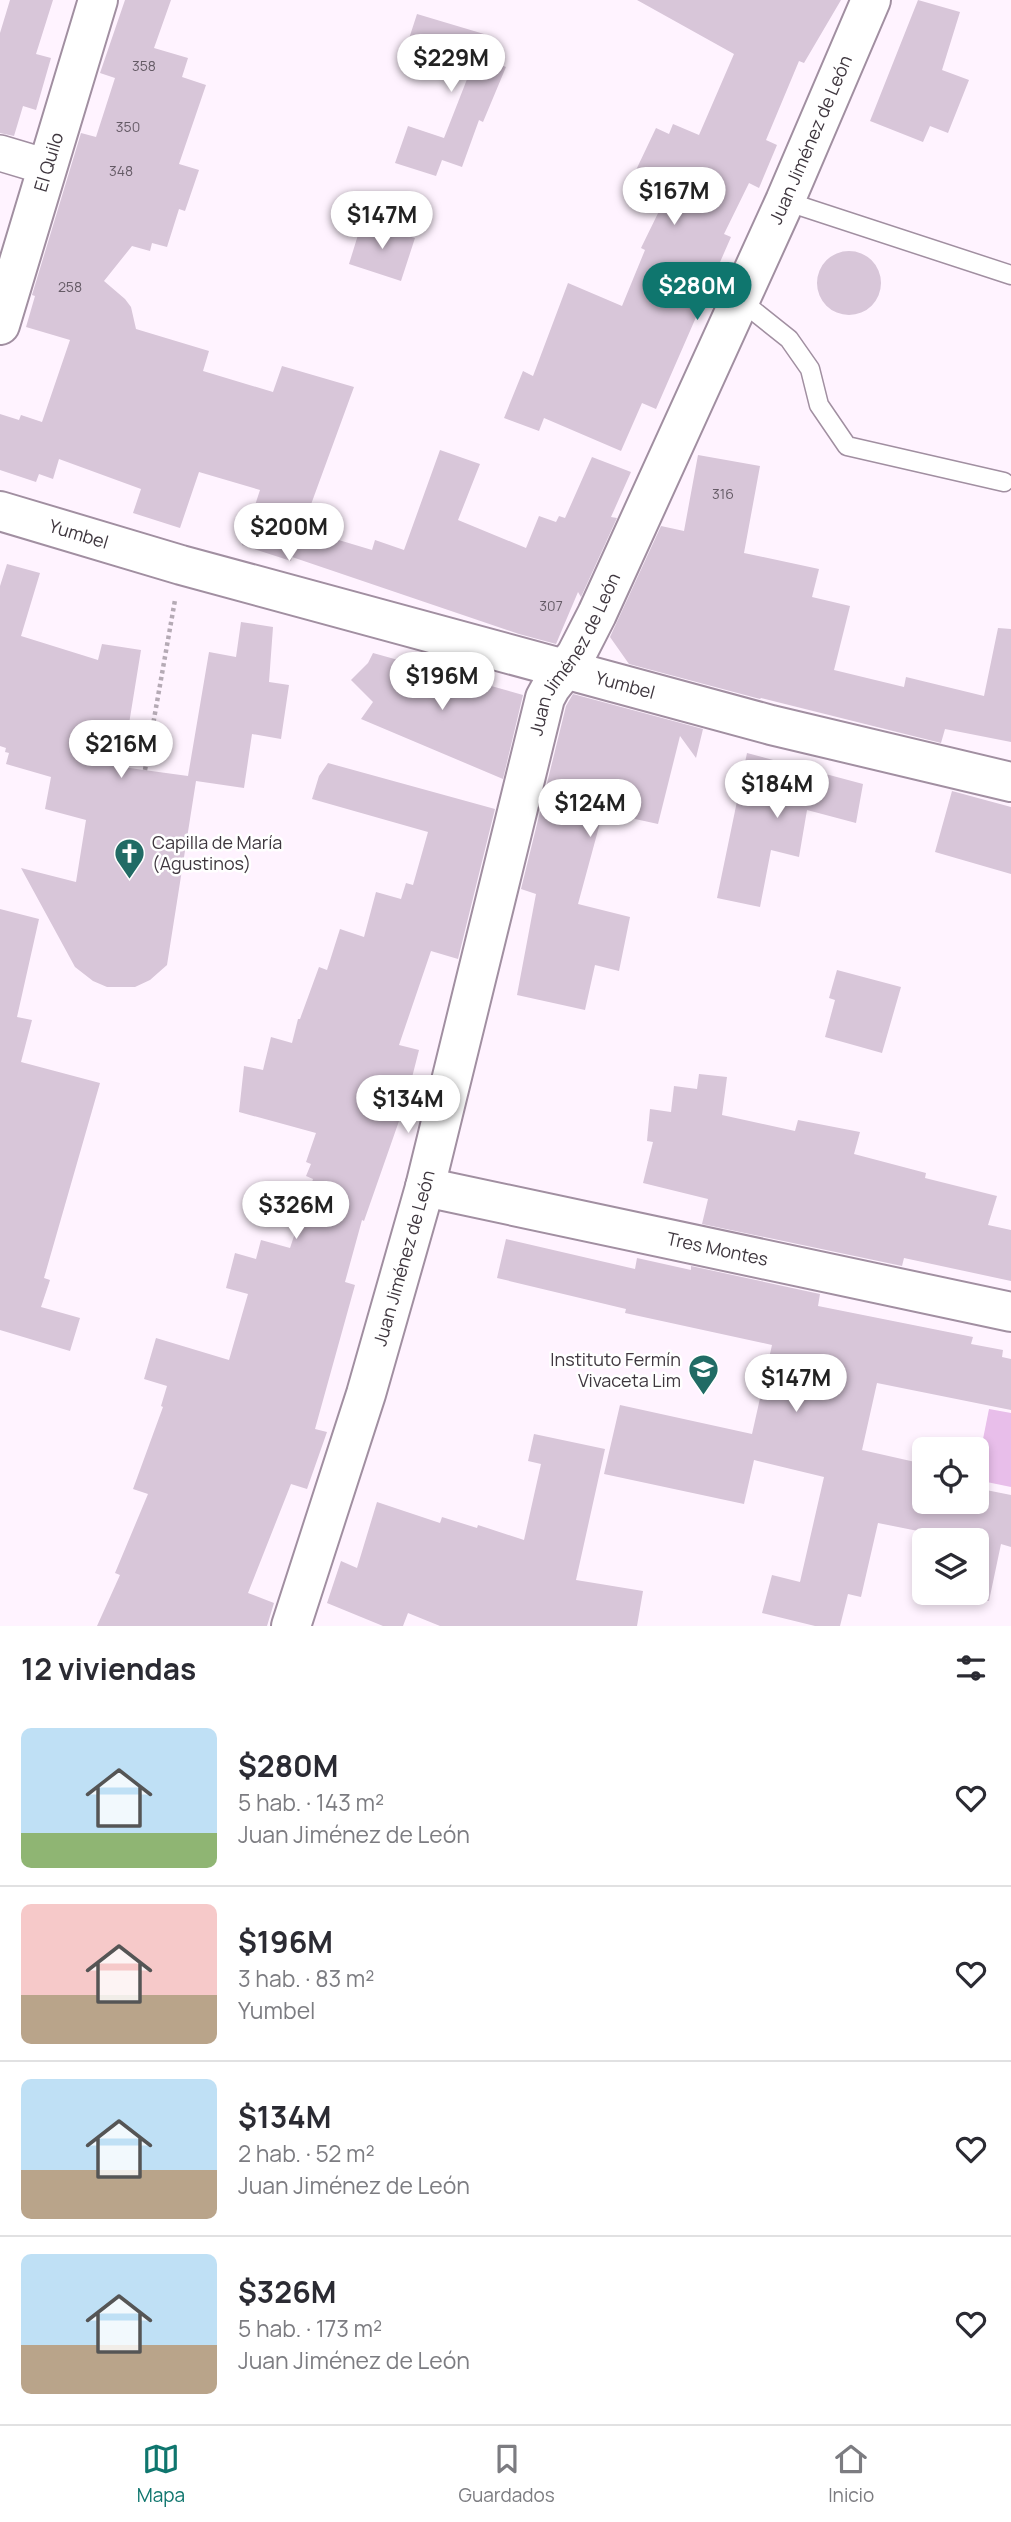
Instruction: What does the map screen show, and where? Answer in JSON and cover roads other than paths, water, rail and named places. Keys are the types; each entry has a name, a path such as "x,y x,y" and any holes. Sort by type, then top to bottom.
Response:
{"main road":[{"name":"El Quilo","path":"0,325 98,0"},
{"name":"Juan Jiménez de León","path":"291,1626 366,1394 425,1187 545,698 576,655 597,614 785,201 871,0"},
{"name":"Yumbel","path":"0,511 181,565 785,729 1011,782"},
{"name":"Tres Montes","path":"425,1187 1011,1312"}],"street":[{"path":"0,153 47,167"}],"lane":[{"path":"785,201 1011,275"},
{"path":"740,300 789,339 810,369 819,405 848,446 1004,482"}],"place":[{"name":"Capilla de María (Agustinos)","path":"129,880"},
{"name":"Instituto Fermín Vivaceta Lim","path":"704,1397"}]}
